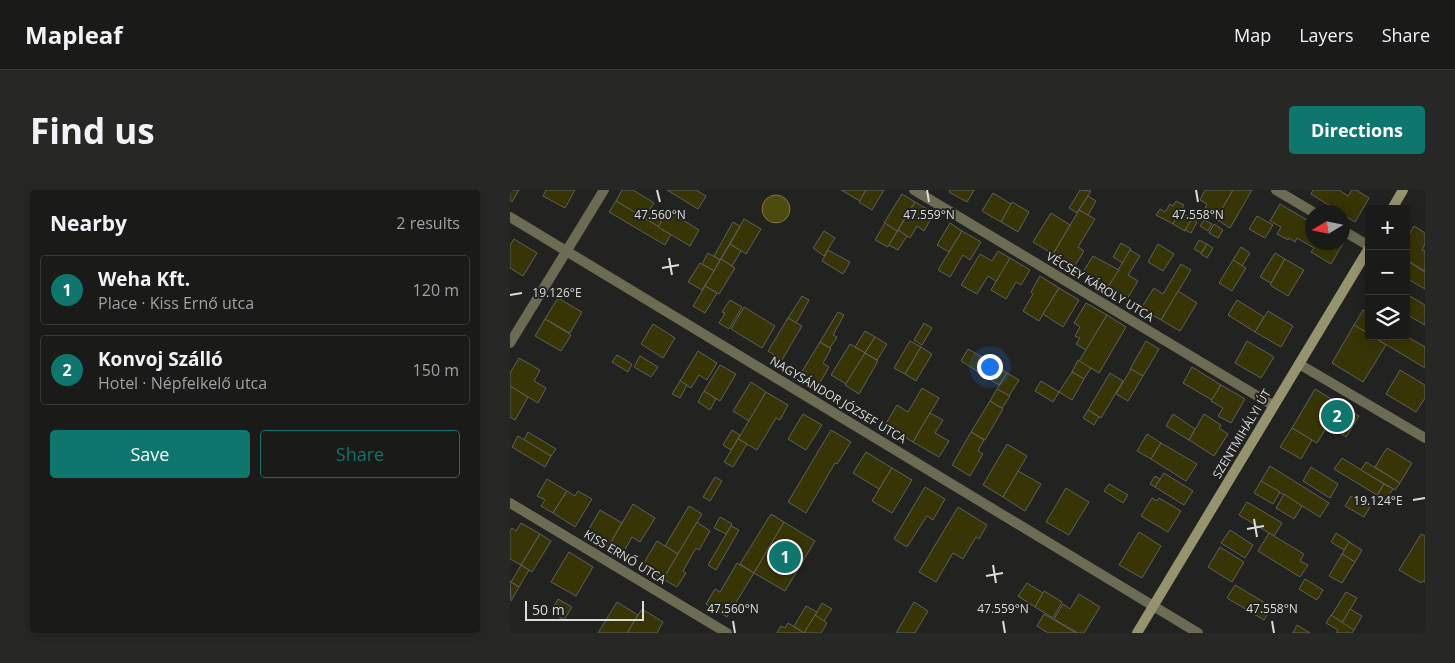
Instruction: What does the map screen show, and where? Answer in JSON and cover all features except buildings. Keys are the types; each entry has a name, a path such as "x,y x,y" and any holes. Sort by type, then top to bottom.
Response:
{"main road":[{"path":"1394,205 1403,190"},
{"name":"SZENTMIHÁLYI ÚT","path":"1137,633 1367,250"}],"street":[{"path":"510,343 604,190"},
{"name":"VÉCSEY KÁROLY UTCA","path":"914,190 1274,406"},
{"path":"1276,190 1305,207"},
{"name":"NAGYSÁNDOR JÓZSEF UTCA","path":"510,217 1198,633"},
{"path":"1350,235 1365,244"},
{"path":"1299,364 1425,438"},
{"name":"KISS ERNŐ UTCA","path":"510,503 727,633"}],"shaded area":[{"path":"776,195 786,199 790,209 786,219 776,223 766,219 762,209 766,199"}],"place":[{"name":"Konvoj Szálló","path":"1337,416"},
{"name":"Weha Kft.","path":"785,557"}]}
